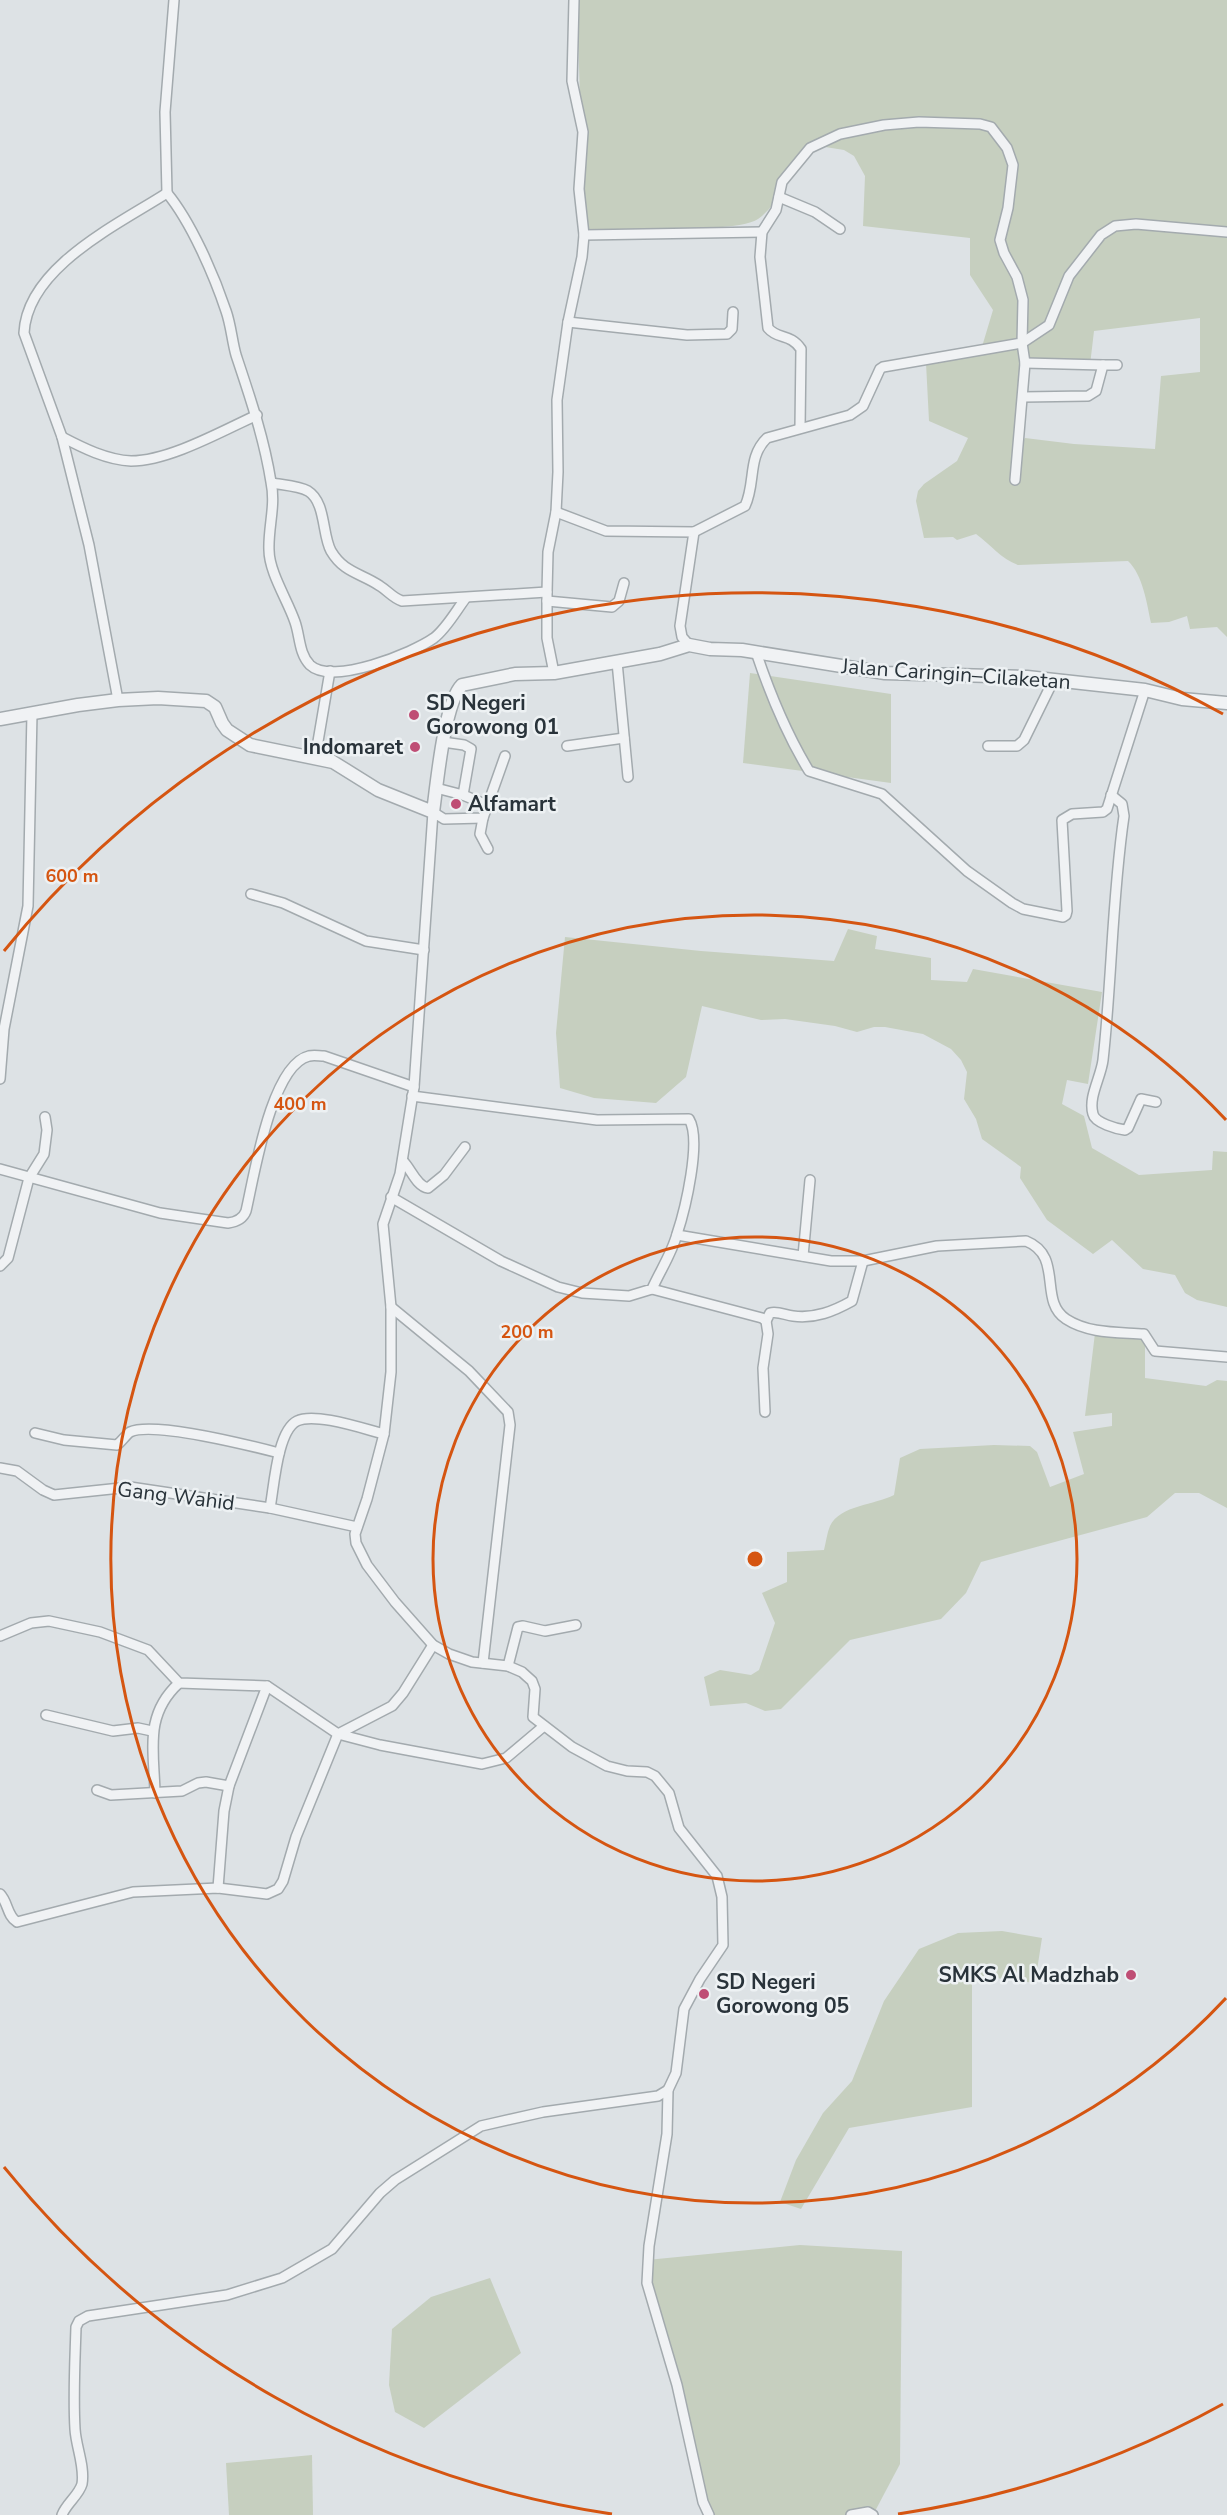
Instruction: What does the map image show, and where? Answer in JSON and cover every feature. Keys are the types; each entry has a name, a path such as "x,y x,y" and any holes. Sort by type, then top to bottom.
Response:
{"street":[{"path":"174,0 165,112 167,193 180,208 213,278 226,312 235,352 256,415 272,483 274,506 268,551 295,623 302,654 315,668 366,669 404,654 436,637 465,599"},
{"path":"554,673 548,638 547,597 549,552 556,512 557,400 584,235 579,189 583,132 571,66 575,35 574,0"},
{"path":"800,428 801,349 795,340 772,332 768,328 760,257 762,232 776,210 782,182 810,148 840,134 884,125 919,122 980,124 991,127 1004,142 1013,165 1008,208 1000,240 1017,277 1023,300 1022,343 1025,363 1023,397 1017,429 1015,480"},
{"path":"118,700 89,545 62,437 24,333 25,320 45,283 63,263 84,246 167,193"},
{"path":"779,197 815,213 840,229"},
{"path":"556,512 606,531 694,532 745,506 749,498 754,459 758,447 767,438 850,415 858,410 883,367 1022,343 1049,325 1070,276 1101,235 1115,226 1136,224 1227,232"},
{"path":"584,235 762,232"},
{"path":"568,322 687,334 727,334 732,330 733,312"},
{"path":"1025,363 1117,365"},
{"path":"1023,397 1088,396 1096,391 1103,365"},
{"path":"62,437 92,452 130,461 147,459 189,446 256,415"},
{"path":"272,483 308,491 315,499 328,545 347,570 379,585 394,598 402,601 547,597 612,607 619,601 624,583"},
{"path":"688,645 682,637 680,626 694,532"},
{"name":"Jalan Caringin–Cilaketan","path":"433,812 443,742 452,702 456,691 462,685 515,674 554,673 617,662 660,654 688,645 756,652 885,673 1054,679 1145,690 1182,699 1227,703"},
{"path":"756,652 773,703 791,741 809,771 882,794 967,871 1023,909 1063,917 1066,915 1062,820 1072,814 1103,812 1107,809 1145,690"},
{"path":"617,662 628,777"},
{"path":"315,759 330,670"},
{"path":"988,746 1017,746 1024,740 1054,679"},
{"path":"0,719 118,700 158,698 207,701 215,707 228,730 250,745 333,762 378,790 433,812 444,819 483,818"},
{"path":"0,1080 2,1030 28,906 32,713"},
{"path":"567,746 624,738"},
{"path":"443,742 464,745 471,749 463,795"},
{"path":"488,849 480,834 487,805 496,788 505,756"},
{"path":"436,788 463,795 487,805"},
{"path":"1112,795 1122,804 1124,816 1118,865 1103,1063 1095,1092 1092,1115 1096,1120 1125,1130 1141,1099 1156,1102"},
{"path":"433,812 413,1091 403,1161 383,1224 391,1307 391,1372 384,1434 357,1527 356,1543 367,1565 394,1602 433,1645 449,1654 472,1662 508,1666 522,1672 532,1681 535,1689 533,1717 544,1726 572,1747 607,1766 627,1771 647,1772 655,1776 669,1793 679,1828 717,1876 722,1897 723,1945 700,1978 684,2009 676,2073 668,2090 667,2134 649,2246 647,2283 677,2385 703,2502 709,2515"},
{"path":"251,894 283,903 366,941 424,950"},
{"path":"0,1169 160,1213 228,1224 235,1222 244,1217 246,1211 270,1109 280,1086 298,1064 308,1056 324,1056 413,1091 597,1120 689,1119 695,1138 695,1153 677,1235 652,1289"},
{"path":"0,1266 8,1258 29,1178 44,1154 47,1130 45,1117"},
{"path":"403,1161 421,1186 428,1188 444,1175 465,1147"},
{"path":"803,1256 810,1180"},
{"path":"391,1197 501,1261 558,1287 582,1293 629,1296 652,1289 762,1318 766,1321"},
{"path":"677,1235 831,1261 863,1261 937,1246 1026,1241 1037,1245 1046,1256 1056,1307 1065,1319 1095,1331 1144,1334 1155,1351 1227,1357"},
{"path":"765,1412 763,1368 768,1334 766,1321 770,1313 794,1316 817,1315 832,1312 852,1301 863,1261"},
{"path":"391,1307 469,1371 508,1412 510,1425 483,1663"},
{"path":"270,1508 279,1453 291,1426 299,1420 323,1419 384,1434"},
{"path":"35,1433 64,1440 117,1445 131,1432 151,1429 234,1442 279,1453"},
{"name":"Gang Wahid","path":"0,1468 17,1471 54,1495 130,1487 270,1508 357,1527"},
{"path":"0,1636 31,1623 49,1621 100,1632 148,1650 180,1683"},
{"path":"508,1666 518,1628 523,1626 545,1631 576,1625"},
{"path":"0,1894 12,1918 17,1922 133,1892 218,1888 267,1894 278,1889 338,1734 392,1706 403,1693 433,1645"},
{"path":"155,1793 152,1731 167,1694 180,1683 267,1686 338,1734 380,1745 489,1764 516,1752 544,1726"},
{"path":"218,1888 224,1811 229,1786 267,1686"},
{"path":"46,1715 113,1731 138,1728 152,1731"},
{"path":"97,1790 111,1795 182,1791 198,1783 206,1782 229,1786"},
{"path":"62,2515 64,2508 81,2486 82,2472 75,2432 74,2390 76,2327 79,2321 88,2316 227,2295 282,2278 332,2249 380,2193 395,2180 481,2126 543,2112 658,2096 668,2090"},
{"path":"850,2515 868,2512 873,2515"}],"green space":[{"path":"577,0 1227,0 1227,637 1217,627 1190,629 1187,616 1169,622 1151,623 1141,582 1128,561 1018,565 1001,555 976,534 957,540 953,537 924,538 916,501 918,491 924,484 957,461 968,438 929,421 926,363 981,350 993,310 970,275 970,238 863,226 865,176 854,156 844,150 819,146 801,150 778,197 766,213 746,223 703,229 584,230","holes":["1200,318 1200,372 1161,376 1155,449 1074,444 1025,438 1019,449 1028,360 1090,365 1094,331"]},
{"path":"750,673 891,694 891,783 743,763"},
{"path":"848,929 877,936 875,949 931,958 931,980 967,982 973,969 1102,992 1088,1084 1067,1080 1062,1104 1084,1116 1092,1148 1139,1175 1212,1170 1213,1151 1227,1152 1227,1307 1197,1300 1185,1293 1175,1275 1143,1269 1112,1240 1093,1254 1047,1220 1020,1178 1021,1167 982,1139 976,1119 964,1099 967,1072 961,1060 951,1049 923,1034 885,1027 874,1027 857,1032 835,1026 785,1019 761,1020 702,1006 686,1077 656,1103 594,1098 560,1088 556,1033 565,937 701,951 834,961"},
{"path":"1095,1333 1145,1340 1145,1378 1206,1386 1217,1380 1227,1381 1227,1508 1199,1493 1175,1493 1147,1517 981,1562 966,1593 941,1619 850,1640 781,1709 765,1711 746,1703 710,1706 704,1677 720,1670 751,1675 759,1670 775,1623 762,1593 787,1582 787,1552 824,1550 830,1526 835,1519 859,1506 894,1495 900,1458 920,1449 994,1445 1030,1446 1037,1452 1050,1487 1084,1474 1073,1432 1112,1426 1112,1413 1085,1416"},
{"path":"1002,1931 1042,1938 1035,1983 972,1975 972,2107 849,2128 801,2209 780,2202 796,2160 823,2113 852,2081 884,2001 919,1949 958,1933"},
{"path":"800,2245 902,2251 900,2464 873,2515 708,2515 647,2260"},
{"path":"490,2278 521,2353 424,2428 395,2412 389,2385 392,2329 431,2297"},
{"path":"312,2455 313,2515 229,2515 226,2463"}],"place":[{"name":"SD Negeri Gorowong 01","path":"414,715"},
{"name":"Indomaret","path":"415,747"},
{"name":"Alfamart","path":"456,804"},
{"name":"SMKS Al Madzhab","path":"1131,1975"},
{"name":"SD Negeri Gorowong 05","path":"704,1994"}]}
